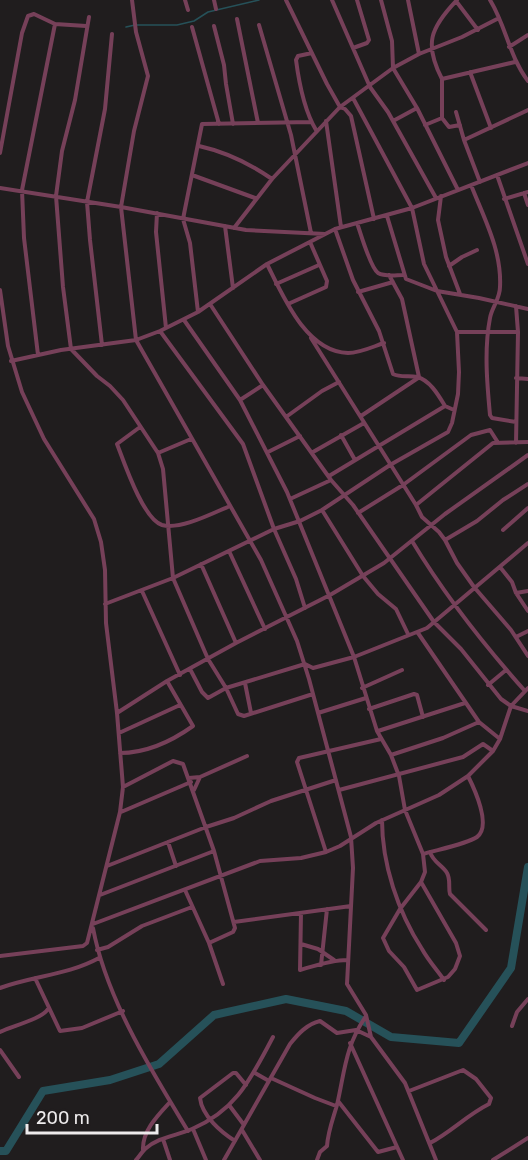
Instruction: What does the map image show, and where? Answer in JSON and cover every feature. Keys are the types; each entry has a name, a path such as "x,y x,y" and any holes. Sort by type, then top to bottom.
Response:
{"street":[{"path":"132,0 136,32 147,76 121,207 136,340 261,560 305,664 351,837 353,868 347,984 366,1015 371,1037 401,1076 409,1091 436,1160"},
{"path":"185,0 188,10"},
{"path":"214,0 216,9"},
{"path":"286,0 327,84 340,107 349,112 351,116 375,219"},
{"path":"332,0 370,87 438,197 438,220 449,266 460,294"},
{"path":"353,48 369,40 357,0"},
{"path":"381,0 393,41 393,68 417,108 458,190"},
{"path":"408,0 419,54"},
{"path":"460,125 449,126 442,118 442,79 430,50 440,19 456,0 478,30"},
{"path":"490,0 515,62 528,81"},
{"path":"0,153 28,16 34,14 55,24 86,26"},
{"path":"88,17 75,100 62,151 56,196 71,349 123,400 158,453 163,469 173,578 208,659 226,688 238,714 244,716 313,694"},
{"path":"234,228 255,198 316,130 340,107 393,68 419,54 478,30 499,18"},
{"path":"237,19 258,123"},
{"path":"38,355 24,238 22,190 55,24"},
{"path":"259,25 288,122 311,234"},
{"path":"214,26 224,65 233,124"},
{"path":"192,27 219,124"},
{"path":"102,345 87,202 105,109 112,34"},
{"path":"509,47 528,35"},
{"path":"312,53 298,56 296,60 298,78 311,122 316,130"},
{"path":"442,79 515,62"},
{"path":"470,72 491,128"},
{"path":"105,604 173,578 274,529 300,521 322,510 390,465 448,432 458,394 457,332 420,253 412,208 353,98"},
{"path":"393,121 417,108"},
{"path":"464,140 528,110"},
{"path":"456,112 480,182"},
{"path":"425,125 442,118"},
{"path":"326,120 341,227"},
{"path":"198,312 190,243 183,219 202,124 311,122"},
{"path":"199,146 239,159 272,179"},
{"path":"11,361 71,349 136,340 160,331 198,312 267,264 341,227 412,208 528,164"},
{"path":"192,176 255,198"},
{"path":"496,176 528,264"},
{"path":"471,185 497,254 500,287 488,331 490,415 492,418 516,422"},
{"path":"0,188 157,213 234,228 326,234"},
{"path":"504,199 526,192 528,205"},
{"path":"157,213 156,232 166,328"},
{"path":"387,216 403,275 409,281 436,291 528,309"},
{"path":"357,223 375,270 381,275 403,275"},
{"path":"225,226 233,288"},
{"path":"335,230 358,292 384,344 393,374 419,377"},
{"path":"288,304 326,287 327,281 310,242"},
{"path":"449,266 477,250"},
{"path":"267,264 288,304 361,416 422,517 445,540 457,563 474,587 516,637 528,656"},
{"path":"276,284 319,265"},
{"path":"389,275 405,309 419,377 436,391 445,406 454,410"},
{"path":"358,292 393,282"},
{"path":"0,290 11,361 22,392 44,439 94,519 101,542 123,787 120,812 87,943 83,946 0,956"},
{"path":"210,304 263,385 358,513 434,622 461,649 488,685 512,706 528,711"},
{"path":"516,306 518,332 516,442"},
{"path":"184,320 240,400 268,452 300,521 354,657 377,731 391,755 399,776 405,810 425,864 421,882 400,909 384,935 384,942 404,967 417,990 444,980 459,962 459,950 421,882"},
{"path":"160,331 243,444 305,608"},
{"path":"457,332 518,332"},
{"path":"310,338 326,348 344,353 357,352 384,344"},
{"path":"361,416 419,377"},
{"path":"516,378 528,379"},
{"path":"286,417 322,391 339,382"},
{"path":"240,400 263,385"},
{"path":"290,499 330,478 355,460 445,406"},
{"path":"313,453 364,423"},
{"path":"140,427 117,444 148,511 155,521 168,525 187,523 230,506"},
{"path":"358,513 404,485 474,433 490,430 497,441"},
{"path":"341,435 355,460"},
{"path":"268,452 300,436"},
{"path":"158,453 191,439"},
{"path":"416,505 497,441 528,442"},
{"path":"117,713 167,681 330,596 363,576 528,455"},
{"path":"445,540 477,521 528,484"},
{"path":"503,530 528,508"},
{"path":"322,510 363,576 378,594 396,609 408,634"},
{"path":"92,924 260,861 301,858 340,846 351,837 382,820 439,795 468,776 493,751 512,706 527,689 506,670 441,587 412,541"},
{"path":"190,669 205,697 212,697 226,688 305,664 313,668 354,657 408,634 418,633 526,545 528,550"},
{"path":"229,551 265,628"},
{"path":"201,564 236,643"},
{"path":"500,567 512,582 516,593 528,611"},
{"path":"142,591 180,675"},
{"path":"516,593 528,591"},
{"path":"516,637 528,631"},
{"path":"418,633 479,722 500,739"},
{"path":"309,679 313,668"},
{"path":"362,688 402,670"},
{"path":"488,685 506,670"},
{"path":"120,753 132,753 152,748 190,728 193,723 167,681"},
{"path":"245,682 251,713"},
{"path":"369,709 416,694 423,717"},
{"path":"317,713 366,698"},
{"path":"377,731 465,703"},
{"path":"119,733 180,705"},
{"path":"391,755 443,738 479,722"},
{"path":"326,852 297,762 299,758 381,739"},
{"path":"339,790 399,776 463,757 484,743 493,751"},
{"path":"120,812 247,756"},
{"path":"123,787 173,761 183,764 214,851 234,922 235,932 209,943"},
{"path":"423,854 473,839 480,834 482,829 481,808 468,776"},
{"path":"194,791 200,777"},
{"path":"107,866 234,818 271,801 336,780"},
{"path":"382,820 385,852 400,909 421,949 444,980"},
{"path":"168,842 176,866"},
{"path":"100,895 214,851"},
{"path":"430,852 433,859 447,873 450,881 450,894 486,930"},
{"path":"185,890 209,943 223,984"},
{"path":"234,922 351,906"},
{"path":"97,950 108,947 142,926 192,907"},
{"path":"321,965 327,909"},
{"path":"301,913 300,970 335,960 347,960"},
{"path":"92,924 106,978 170,1102 190,1130 206,1160"},
{"path":"301,944 314,946 335,960"},
{"path":"0,988 78,969 99,958"},
{"path":"34,978 62,1032 82,1028 123,1011"},
{"path":"512,1026 517,1012 528,1000"},
{"path":"0,1032 45,1013 48,1008"},
{"path":"45,1013 52,1015"},
{"path":"317,1160 320,1152 327,1146 350,1043 366,1015"},
{"path":"224,1160 290,1044 298,1034 309,1025 320,1021 337,1033 356,1030 371,1037"},
{"path":"143,1150 163,1138 190,1130 211,1120 229,1105 255,1073 273,1037"},
{"path":"350,1043 403,1160"},
{"path":"0,1050 19,1077"},
{"path":"409,1091 463,1070 476,1079 491,1098 489,1104 478,1109 449,1133 430,1143"},
{"path":"235,1141 225,1135 211,1120 200,1102 202,1096 232,1073 236,1073 246,1086"},
{"path":"255,1073 315,1098 337,1103 378,1152 397,1148"},
{"path":"136,1160 141,1158 143,1140 150,1126 170,1102"},
{"path":"229,1105 260,1160"},
{"path":"163,1138 170,1160"},
{"path":"493,1160 528,1138"}],"waterway":[{"path":"126,27 177,25 194,21 208,12 259,0"},
{"path":"0,1151 6,1151 43,1091 110,1080 159,1064 214,1015 286,999 346,1011 391,1037 459,1043 511,968 528,867"}]}
